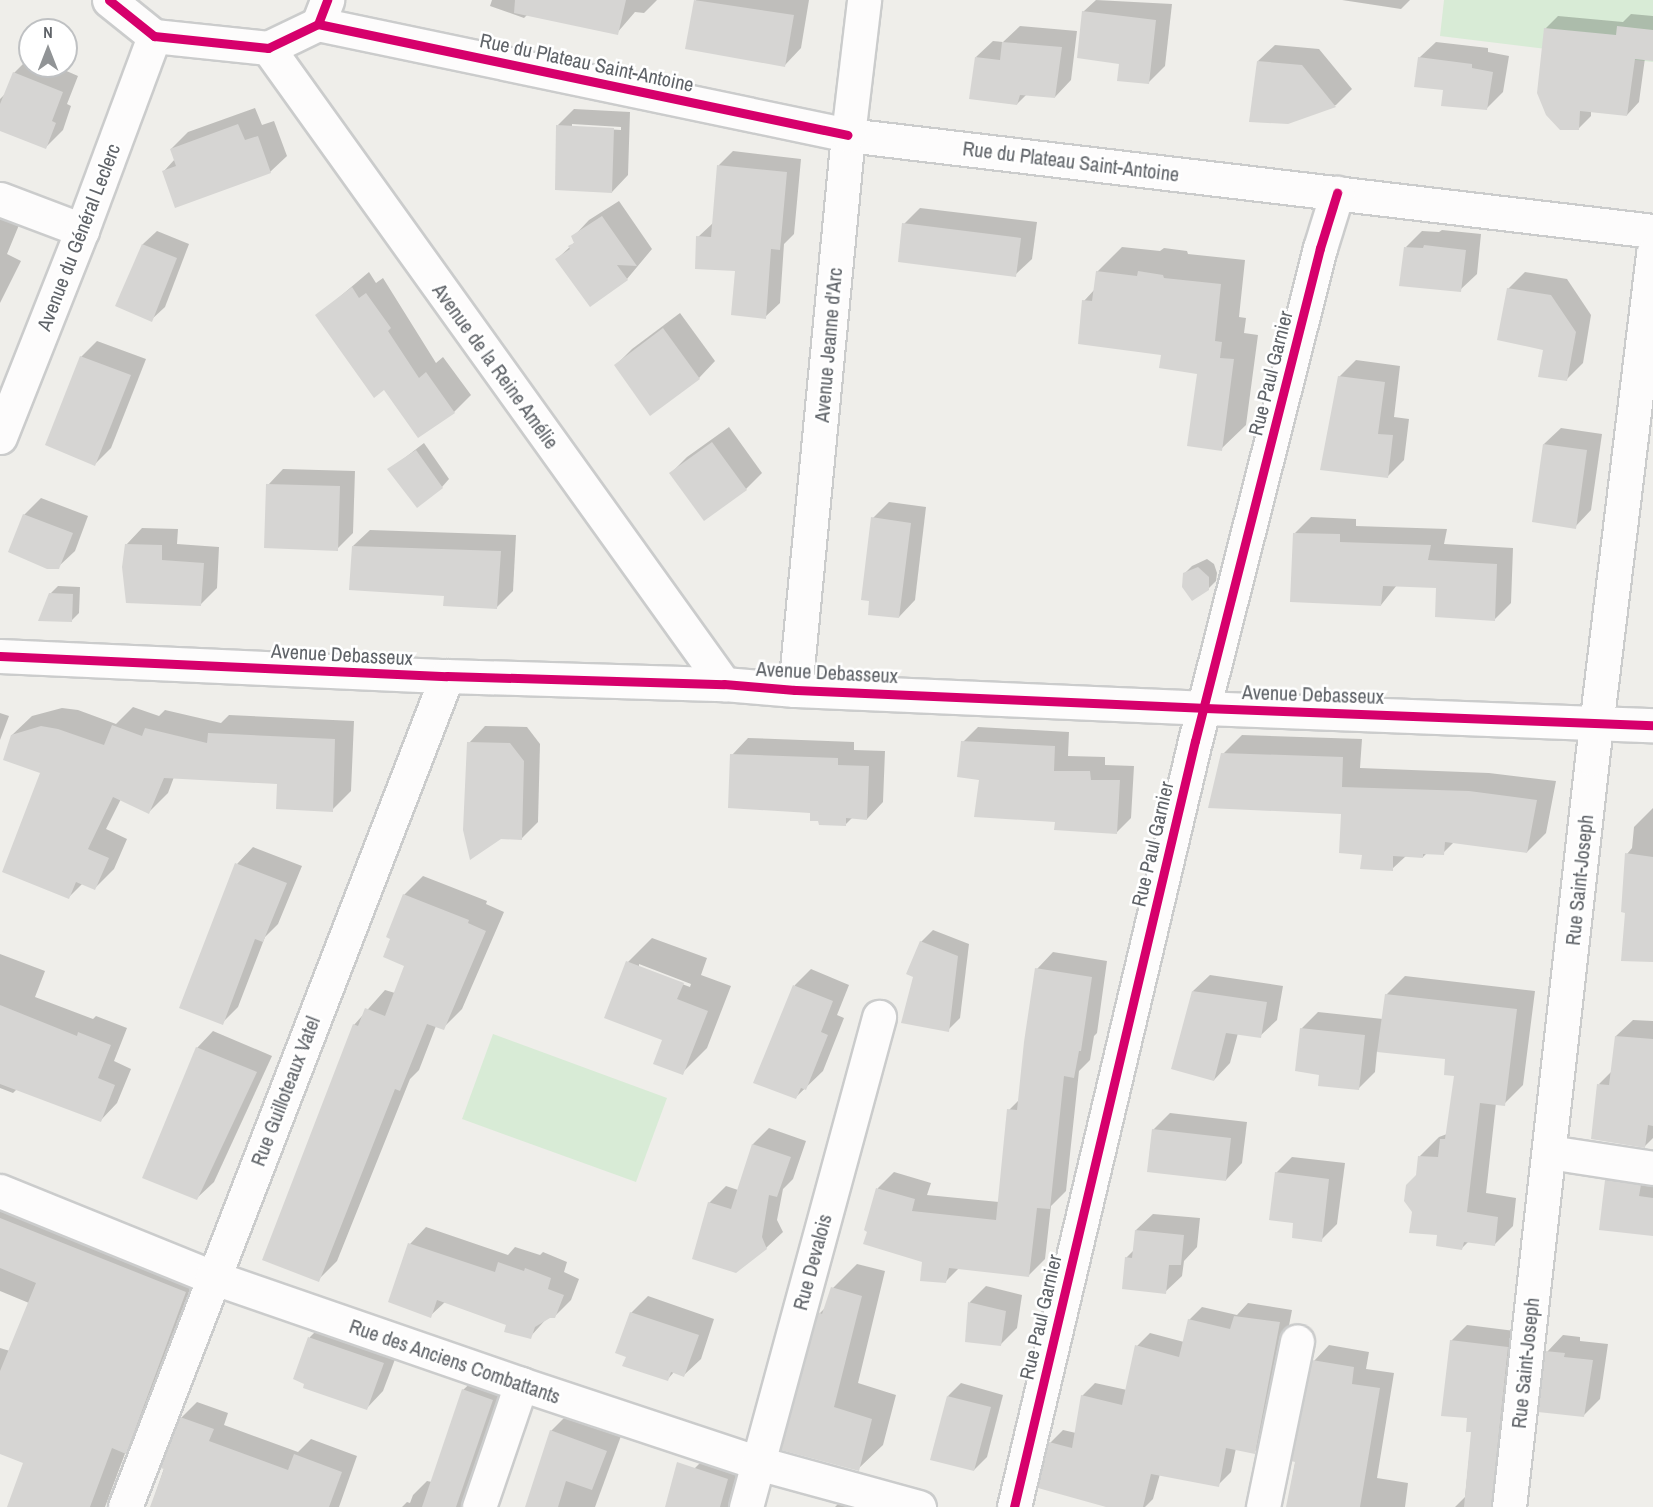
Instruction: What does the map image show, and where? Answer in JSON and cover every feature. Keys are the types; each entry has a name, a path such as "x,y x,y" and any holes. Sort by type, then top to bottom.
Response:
{"street":[{"path":"109,0 154,36 268,48 323,12"},
{"name":"Avenue Jeanne d'Arc","path":"795,690 848,135 864,0"},
{"name":"Rue du Plateau Saint-Antoine","path":"323,12 848,135 1653,231"},
{"name":"Avenue du Général Leclerc","path":"0,437 82,231 154,36"},
{"name":"Avenue de la Reine Amélie","path":"268,48 724,684"},
{"name":"Rue Paul Garnier","path":"1014,1507 1203,708 1320,248 1337,193"},
{"path":"0,199 82,231"},
{"name":"Rue Saint-Joseph","path":"1509,1507 1596,722 1653,254"},
{"name":"Avenue Debasseux","path":"0,656 447,676 724,684 795,690 1653,725"},
{"name":"Rue Guilloteaux Vatel","path":"125,1507 212,1277 447,676"},
{"name":"Rue Devalois","path":"746,1507 879,1017"},
{"path":"1549,1152 1653,1168"},
{"name":"Rue des Anciens Combattants","path":"0,1191 212,1277 521,1384 758,1463 919,1507"},
{"path":"1263,1507 1297,1341"},
{"path":"479,1507 521,1384"}],"green space":[{"path":"1444,0 1653,0 1653,62 1440,36"},
{"path":"493,1034 667,1098 636,1182 462,1119"}],"building":[{"path":"515,0 626,0 618,35 514,13"},
{"path":"694,0 794,15 785,67 685,49"},
{"path":"1082,11 1156,20 1149,84 1117,81 1119,64 1077,58"},
{"path":"1617,26 1653,30 1653,61 1635,59 1627,116 1580,111 1579,130 1560,130 1546,115 1537,93 1544,28 1616,35"},
{"path":"1002,42 1062,47 1055,98 1020,95 1017,105 969,99 975,57 1000,60"},
{"path":"1418,57 1472,64 1472,68 1493,72 1487,110 1441,106 1443,90 1414,87"},
{"path":"1257,61 1302,65 1336,107 1288,124 1249,122"},
{"path":"13,72 18,74 18,78 28,78 63,92 52,121 56,123 46,149 0,131 0,104"},
{"path":"238,124 245,140 258,136 271,173 175,208 162,171 176,166 170,149"},
{"path":"556,125 614,128 612,193 555,190"},
{"path":"717,165 787,172 780,250 771,249 766,319 731,315 735,271 695,269 696,236 711,237"},
{"path":"602,216 637,266 617,265 628,280 590,307 555,259 570,249 568,246 574,243 571,236"},
{"path":"902,223 1021,238 1016,277 898,262"},
{"path":"142,244 177,258 152,322 115,306"},
{"path":"1424,245 1466,250 1461,292 1399,286 1404,247 1423,248"},
{"path":"1096,271 1137,276 1138,271 1163,275 1164,278 1221,284 1215,341 1222,342 1220,358 1234,359 1222,451 1187,446 1197,374 1159,368 1161,355 1078,344 1082,300 1092,301"},
{"path":"352,287 359,298 366,293 391,328 388,331 419,378 426,372 455,413 418,438 384,390 374,398 315,315"},
{"path":"1507,288 1551,295 1576,332 1567,381 1538,377 1543,350 1497,340"},
{"path":"663,328 700,379 650,416 614,365"},
{"path":"80,356 131,375 95,466 45,445"},
{"path":"1338,376 1385,382 1378,434 1393,435 1388,478 1320,470"},
{"path":"712,442 747,490 704,521 669,473"},
{"path":"1543,444 1587,450 1576,529 1532,522"},
{"path":"416,450 443,488 417,508 387,469"},
{"path":"266,484 340,486 338,551 264,548"},
{"path":"23,514 73,533 59,569 47,569 8,552"},
{"path":"871,517 911,523 899,618 868,615 869,601 861,600"},
{"path":"1293,533 1340,534 1340,542 1431,545 1428,560 1497,564 1495,621 1435,617 1436,588 1383,586 1381,606 1290,602"},
{"path":"125,544 162,545 162,560 204,563 201,606 126,603 122,567"},
{"path":"352,546 501,551 497,609 443,606 444,596 349,590"},
{"path":"1198,567 1209,577 1209,590 1192,601 1182,587 1183,573"},
{"path":"49,593 73,594 72,622 38,621"},
{"path":"112,725 142,736 145,728 207,743 208,733 335,739 333,812 276,809 277,784 164,778 149,814 113,797 88,849 109,858 95,890 76,882 69,899 2,872 40,773 3,760 11,735 41,726 58,729 104,745"},
{"path":"961,741 1055,746 1054,771 1090,771 1091,780 1120,780 1117,834 1054,830 1055,822 974,817 979,780 957,777"},
{"path":"467,742 510,743 524,761 522,840 501,839 470,860 463,830"},
{"path":"1221,753 1343,757 1342,787 1469,791 1537,800 1527,853 1445,842 1444,855 1423,854 1423,858 1393,856 1393,871 1360,869 1362,855 1339,853 1341,814 1208,808"},
{"path":"730,754 838,758 838,765 869,766 867,820 846,818 846,826 819,825 818,821 810,821 810,813 728,808"},
{"path":"1625,853 1653,857 1653,962 1621,961 1625,913 1621,912"},
{"path":"235,863 287,883 263,942 255,939 223,1025 179,1008"},
{"path":"403,894 469,920 468,923 486,931 444,1030 427,1024 400,1091 395,1089 319,1282 262,1260 353,1024 358,1026 365,1008 385,1016 404,966 383,957 390,939 386,937"},
{"path":"920,941 958,956 949,1032 901,1023 913,977 906,974"},
{"path":"626,961 684,983 677,999 708,1011 683,1075 653,1064 662,1040 604,1018"},
{"path":"1035,968 1092,977 1081,1051 1079,1051 1074,1078 1064,1076 1050,1209 1037,1208 1029,1277 949,1268 946,1283 920,1281 922,1262 863,1244 867,1232 864,1230 876,1188 915,1199 912,1211 996,1220 1007,1109 1017,1110"},
{"path":"793,985 833,1001 821,1032 828,1035 806,1090 801,1088 796,1099 753,1083"},
{"path":"1192,991 1267,1002 1261,1038 1226,1033 1214,1081 1171,1069"},
{"path":"1385,994 1517,1009 1505,1106 1480,1103 1467,1212 1498,1217 1495,1246 1464,1242 1462,1250 1436,1246 1437,1235 1409,1233 1412,1212 1404,1201 1406,1185 1416,1175 1418,1156 1438,1157 1440,1139 1445,1139 1454,1076 1444,1075 1445,1059 1377,1052"},
{"path":"0,1005 77,1036 78,1032 111,1045 98,1078 115,1085 101,1122 0,1084"},
{"path":"1300,1028 1365,1035 1359,1090 1318,1086 1319,1075 1295,1071"},
{"path":"1615,1036 1653,1039 1653,1126 1648,1125 1645,1148 1591,1139 1597,1084 1609,1085"},
{"path":"196,1047 257,1072 197,1200 142,1178"},
{"path":"1152,1129 1231,1138 1226,1181 1147,1172"},
{"path":"752,1144 791,1157 777,1197 769,1195 762,1237 767,1249 736,1273 692,1259 708,1202 731,1209"},
{"path":"1275,1172 1329,1179 1322,1242 1292,1238 1293,1223 1269,1220"},
{"path":"1605,1180 1641,1185 1639,1196 1653,1198 1653,1236 1599,1230"},
{"path":"0,1218 186,1292 126,1454 112,1448 90,1507 7,1507 23,1463 0,1454 0,1371 36,1283 0,1268"},
{"path":"1135,1230 1184,1235 1181,1265 1169,1265 1166,1294 1122,1289 1125,1257 1132,1258"},
{"path":"408,1243 495,1272 498,1262 524,1271 525,1268 551,1278 548,1289 564,1295 555,1318 550,1318 535,1327 531,1339 504,1332 506,1325 437,1300 431,1318 388,1302"},
{"path":"831,1287 862,1296 834,1407 872,1419 859,1471 781,1450 818,1312 822,1314"},
{"path":"968,1302 1006,1311 1001,1346 965,1342"},
{"path":"630,1312 699,1335 684,1377 671,1372 668,1381 622,1366 626,1357 615,1353"},
{"path":"1234,1316 1280,1322 1255,1454 1226,1448 1219,1487 1151,1474 1143,1507 1106,1507 1038,1488 1049,1442 1072,1448 1081,1395 1122,1405 1135,1345 1179,1357 1188,1319 1230,1329"},
{"path":"308,1337 384,1363 367,1410 303,1388 304,1384 293,1379"},
{"path":"1450,1340 1508,1347 1491,1507 1464,1507 1471,1432 1466,1432 1467,1418 1441,1416"},
{"path":"1545,1351 1565,1353 1564,1357 1593,1360 1584,1417 1538,1412"},
{"path":"1312,1360 1354,1367 1352,1384 1380,1388 1360,1507 1286,1507 1295,1462 1291,1461"},
{"path":"462,1389 493,1400 456,1507 422,1507"},
{"path":"947,1396 991,1407 974,1471 930,1460"},
{"path":"180,1417 214,1429 209,1441 288,1470 294,1454 342,1472 329,1507 150,1507 164,1469 160,1468"},
{"path":"550,1430 607,1451 592,1490 566,1481 558,1507 525,1507"},
{"path":"677,1462 728,1479 720,1507 665,1507"}],"cycle path":[{"path":"109,0 154,36 268,48 318,24 327,0"},
{"path":"318,24 848,135"},
{"path":"1014,1507 1195,741 1320,248 1337,193"},
{"path":"0,656 447,676 724,684 795,690 1653,725"}]}
